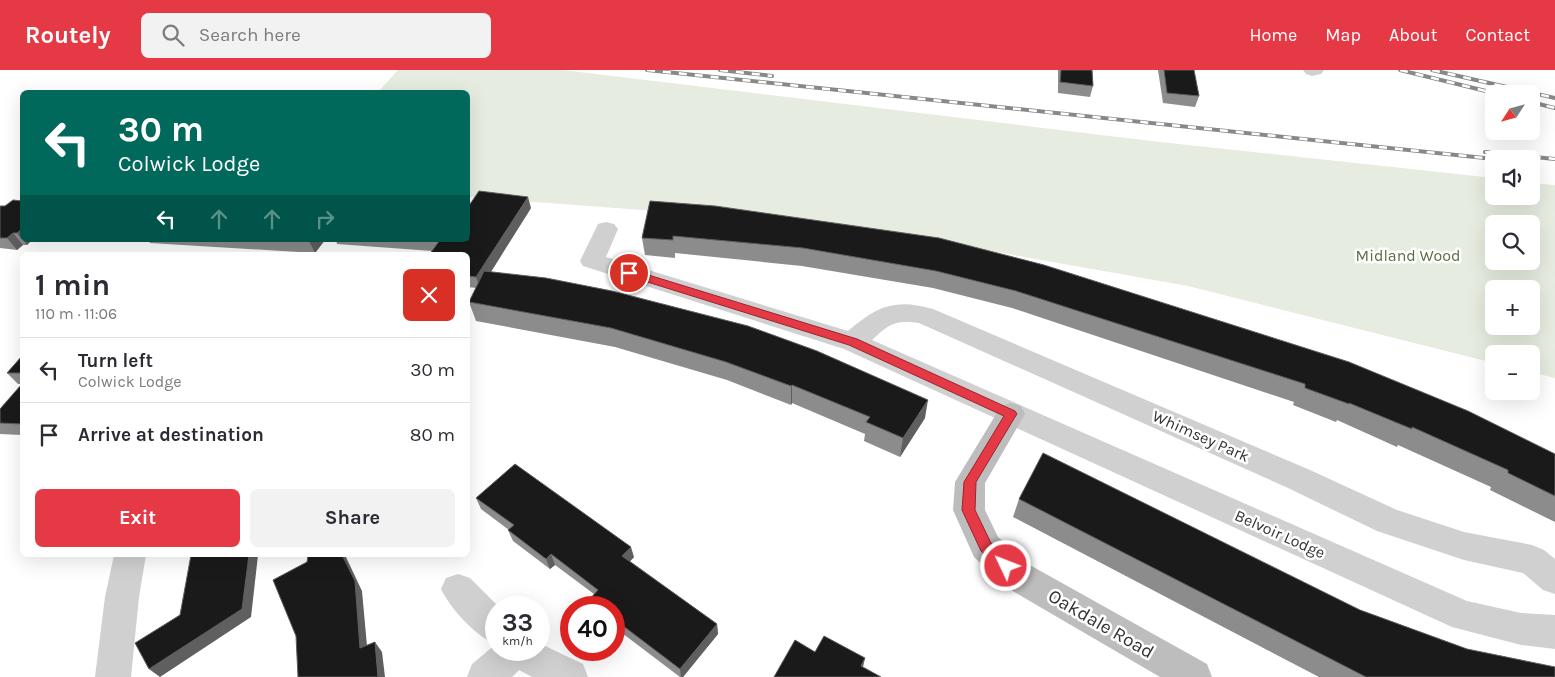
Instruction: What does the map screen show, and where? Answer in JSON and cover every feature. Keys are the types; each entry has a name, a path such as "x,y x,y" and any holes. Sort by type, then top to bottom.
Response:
{"street":[{"name":"Belvoir Lodge","path":"606,229 592,261 853,342 1464,616 1521,629 1555,632"},
{"name":"Whimsey Park","path":"853,342 876,320 899,312 924,315 1299,479 1388,521 1464,546 1532,560 1555,579"},
{"name":"Oakdale Road","path":"1011,414 970,482 969,510 986,547 1016,575 1194,677"},
{"path":"114,677 122,597 130,557"},
{"path":"458,589 485,617"},
{"path":"486,677 504,661"},
{"path":"538,661 570,677"}],"green space":[{"name":"Midland Wood","path":"398,70 563,70 1160,142 1485,177 1485,205 1540,205 1540,184 1555,185 1555,378 1540,374 1540,345 1485,345 1485,361 1188,286 845,225 470,197 470,90 380,90"}],"building":[{"path":"1061,70 1092,70 1093,86 1060,82"},
{"path":"1164,70 1194,70 1199,96 1167,93"},
{"path":"479,191 528,197 476,277 470,276 470,252 431,252 439,242 470,242 470,204"},
{"path":"13,200 20,201 20,231 7,238 0,238 0,206 5,206"},
{"path":"650,201 715,206 939,238 1044,265 1349,362 1468,411 1555,454 1555,496 1508,473 1508,470 1412,427 1412,429 1349,403 1305,388 1305,384 1016,291 936,271 803,248 673,236 673,240 642,238"},
{"path":"484,271 546,278 612,291 748,326 817,351 928,400 903,438 866,422 870,417 792,385 726,362 611,328 470,302"},
{"path":"20,358 20,373 7,373"},
{"path":"20,386 20,424 0,423 0,409"},
{"path":"1043,453 1360,610 1467,649 1555,667 1555,677 1366,677 1019,499"},
{"path":"515,464 631,547 622,556 717,624 680,669 625,627 625,596 593,596 598,590 551,554 546,559 508,530 514,525 476,498"},
{"path":"191,557 249,557 242,609 149,669 135,643 180,615"},
{"path":"308,557 343,557 355,581 360,648 375,642 378,677 298,677 296,636 273,580 307,562"},
{"path":"824,636 865,658 861,666 881,677 774,677 795,640 815,652"}],"railway":[{"path":"647,70 1485,158"},
{"path":"720,70 772,76"},
{"path":"1400,70 1485,91"},
{"path":"1432,70 1555,98"},
{"path":"1540,104 1555,108"},
{"path":"1540,158 1555,159"}],"route":[{"path":"629,273 853,342 1011,414 970,482 969,510 986,547 1006,566"}]}
